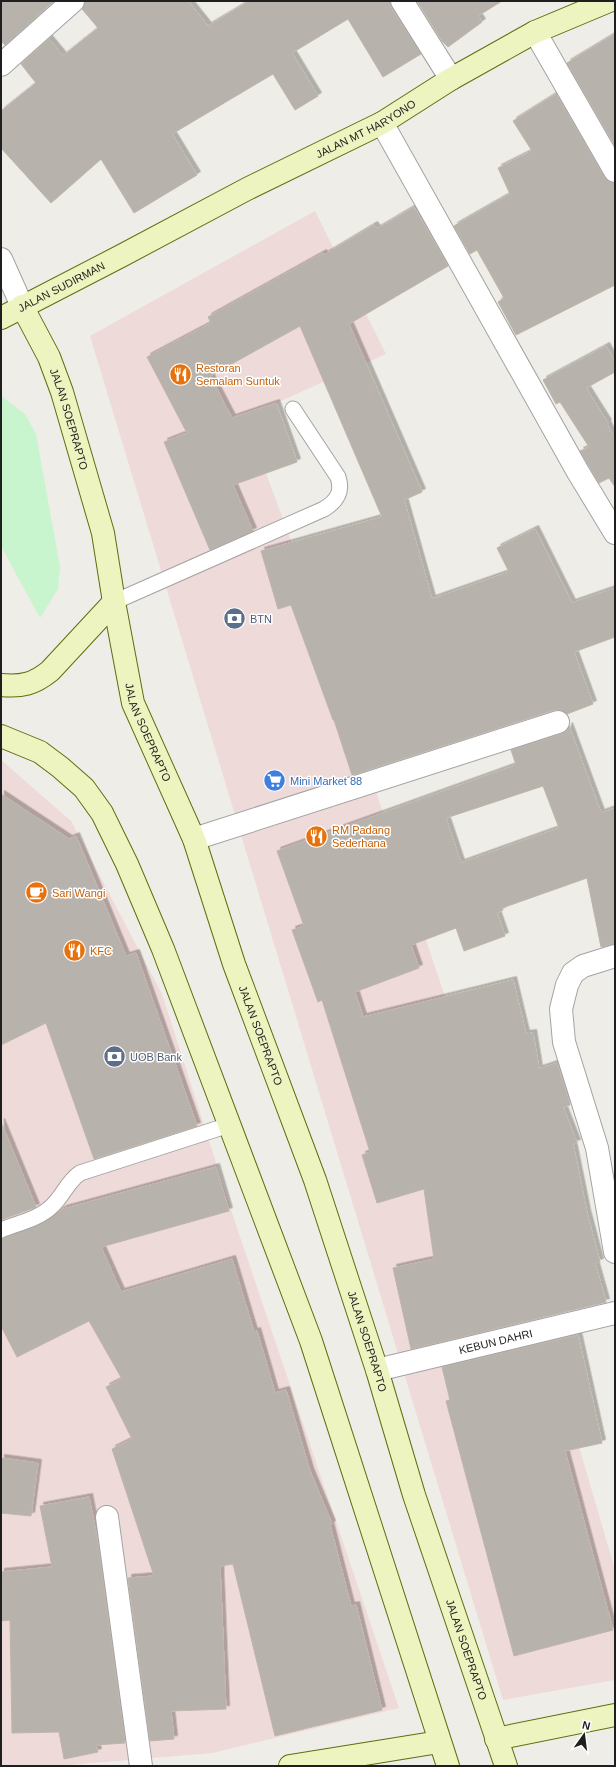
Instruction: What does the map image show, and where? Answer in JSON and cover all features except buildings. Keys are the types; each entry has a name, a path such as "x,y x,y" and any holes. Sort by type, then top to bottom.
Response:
{"main road":[{"name":"JALAN MT HARYONO","path":"121,256 246,189 382,122 451,79 535,32 609,1"},
{"name":"JALAN SUDIRMAN","path":"1,318 121,256"},
{"name":"JALAN SOEPRAPTO","path":"22,306 49,357 62,392 103,533 114,602 134,703 194,838 234,964 315,1180 377,1370 414,1495 506,1766"},
{"path":"1,685 20,685 39,680 50,671 114,602"},
{"path":"6,738 40,752 84,788 102,813 127,864 163,949 311,1340 439,1742 448,1766"},
{"path":"496,1739 615,1715"},
{"path":"290,1766 439,1742"}],"street":[{"path":"1,64 73,1"},
{"path":"402,1 451,79"},
{"path":"535,32 615,171"},
{"path":"382,122 578,472 615,533"},
{"path":"1,259 22,306"},
{"path":"194,838 558,722"},
{"path":"615,956 583,966 573,973 567,985 561,1009 564,1042 597,1148 608,1165 615,1252"},
{"name":"KEBUN DAHRI","path":"377,1370 615,1313"},
{"path":"107,1517 140,1766"}],"lane":[{"path":"114,602 324,509 333,503 339,494 340,486 338,477 293,409"},
{"path":"1,1230 35,1217 46,1211 53,1205 68,1184 80,1173 229,1125"}],"shaded area":[{"path":"315,211 386,354 276,403 244,414 298,560 466,1059 615,1570 615,1680 503,1700 90,336"},
{"path":"1,760 71,821 162,994 237,1228 399,1708 212,1753 56,1766 1,1766"}],"green space":[{"path":"1,396 25,414 36,434 60,567 58,589 40,618 1,546"}],"place":[{"name":"Restoran Semalam Suntuk","path":"181,374"},
{"name":"BTN","path":"235,619"},
{"name":"Mini Market 88","path":"275,781"},
{"name":"RM Padang Sederhana","path":"317,836"},
{"name":"Sari Wangi","path":"37,893"},
{"name":"KFC","path":"75,951"},
{"name":"UOB Bank","path":"115,1057"}]}
